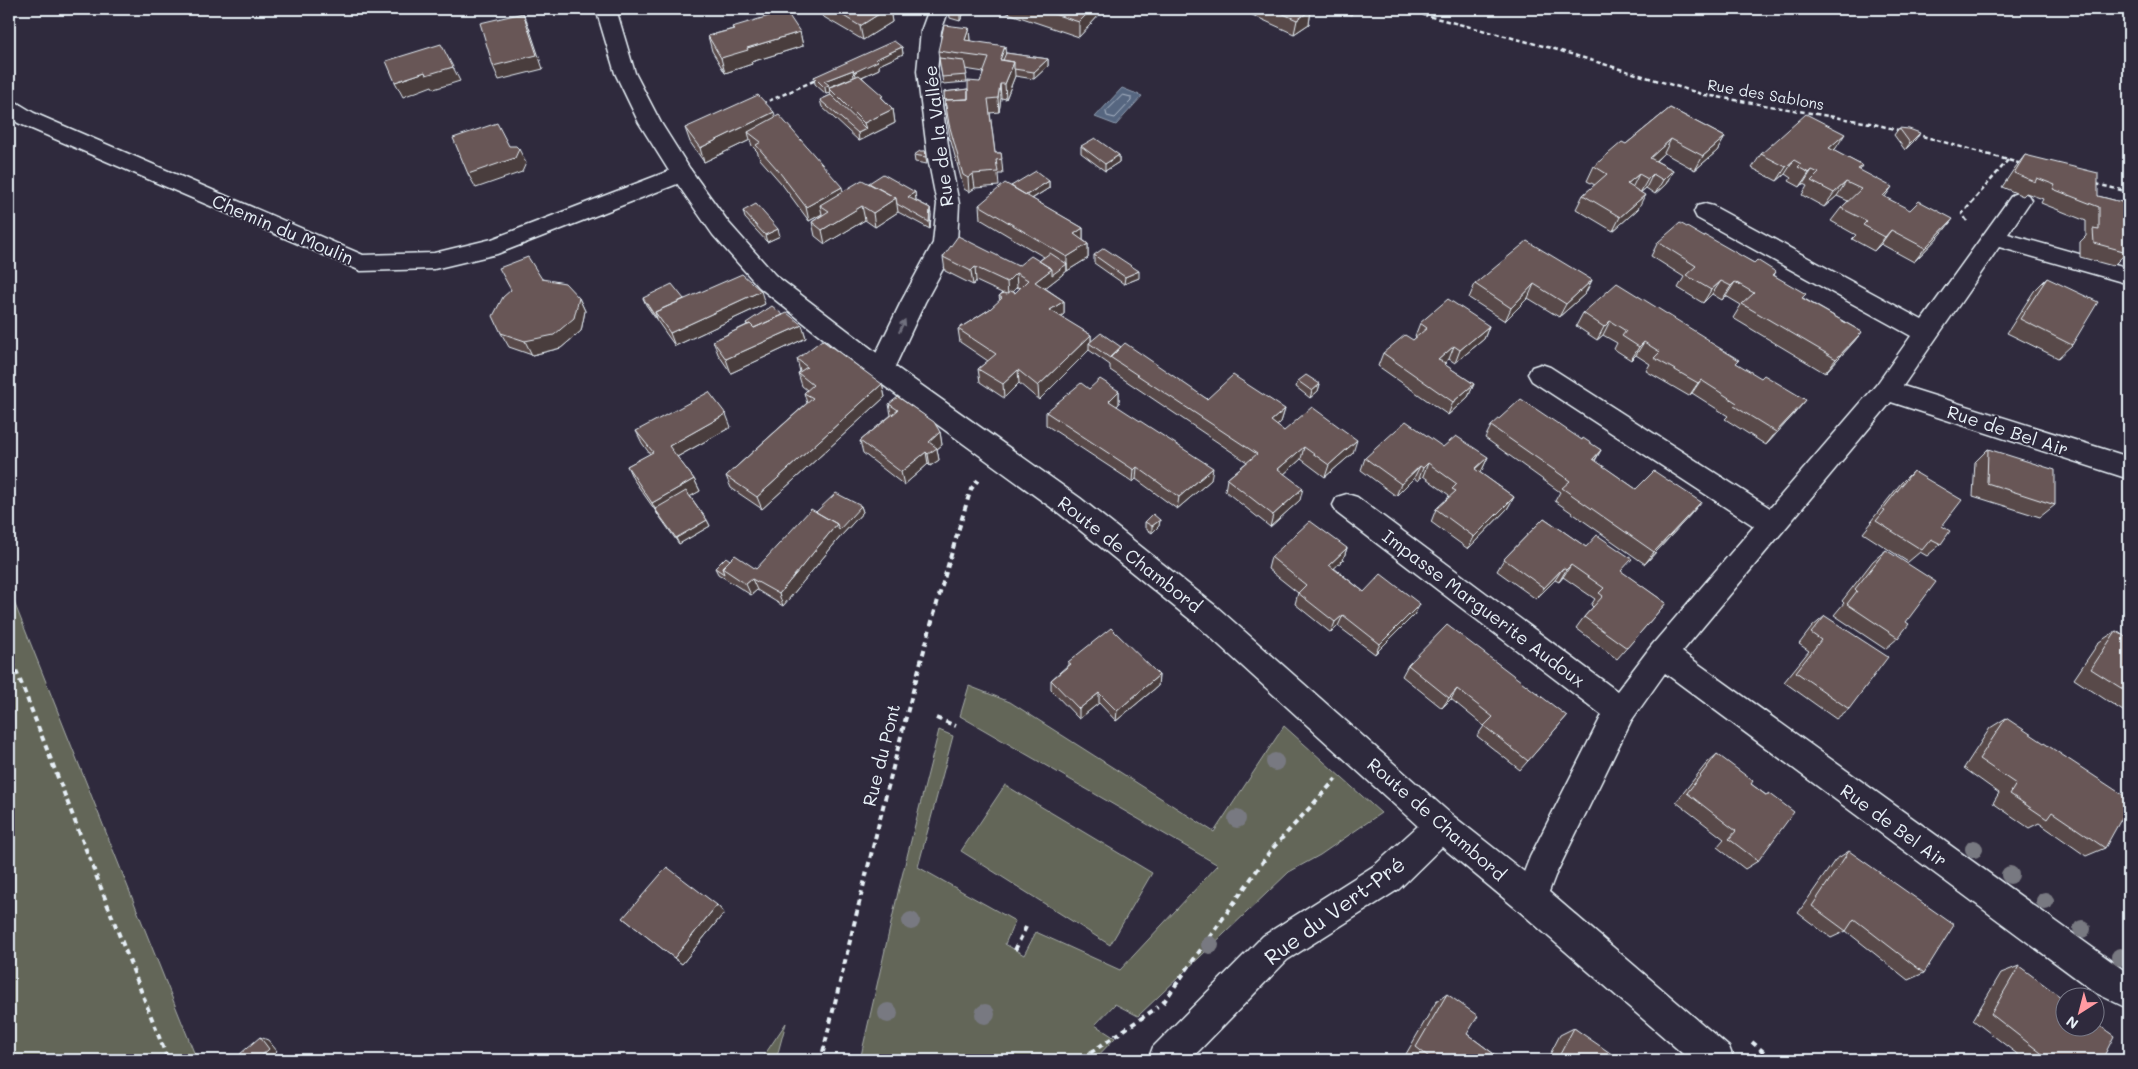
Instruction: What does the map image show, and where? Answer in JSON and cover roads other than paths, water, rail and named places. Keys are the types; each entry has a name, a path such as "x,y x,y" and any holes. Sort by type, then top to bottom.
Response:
{"street":[{"name":"Route de Chambord","path":"606,9 625,73 650,123 682,174 721,229 767,281 881,370 1070,506 1200,610 1441,826 1530,898 1716,1060"},
{"name":"Rue de la Vallée","path":"881,370 913,302 945,243 948,204 939,158 927,71 931,31 939,9"},
{"name":"Chemin du Moulin","path":"9,107 26,118 361,262 434,261 497,246 682,174"},
{"path":"1530,898 1542,868 1620,711 1662,654 1886,391 2020,200"},
{"path":"1704,212 1926,334"},
{"path":"1994,238 2129,276"},
{"path":"1541,374 1773,524"},
{"name":"Rue de Bel Air","path":"1886,391 2129,468"},
{"name":"Impasse Marguerite Audoux","path":"1347,505 1620,711"},
{"name":"Rue de Bel Air","path":"1662,654 2108,982 2129,992"},
{"name":"Rue du Vert-Pré","path":"1166,1060 1275,948 1387,877 1441,826"}],"water":[{"path":"1122,88 1142,96 1116,125 1095,117"}]}
